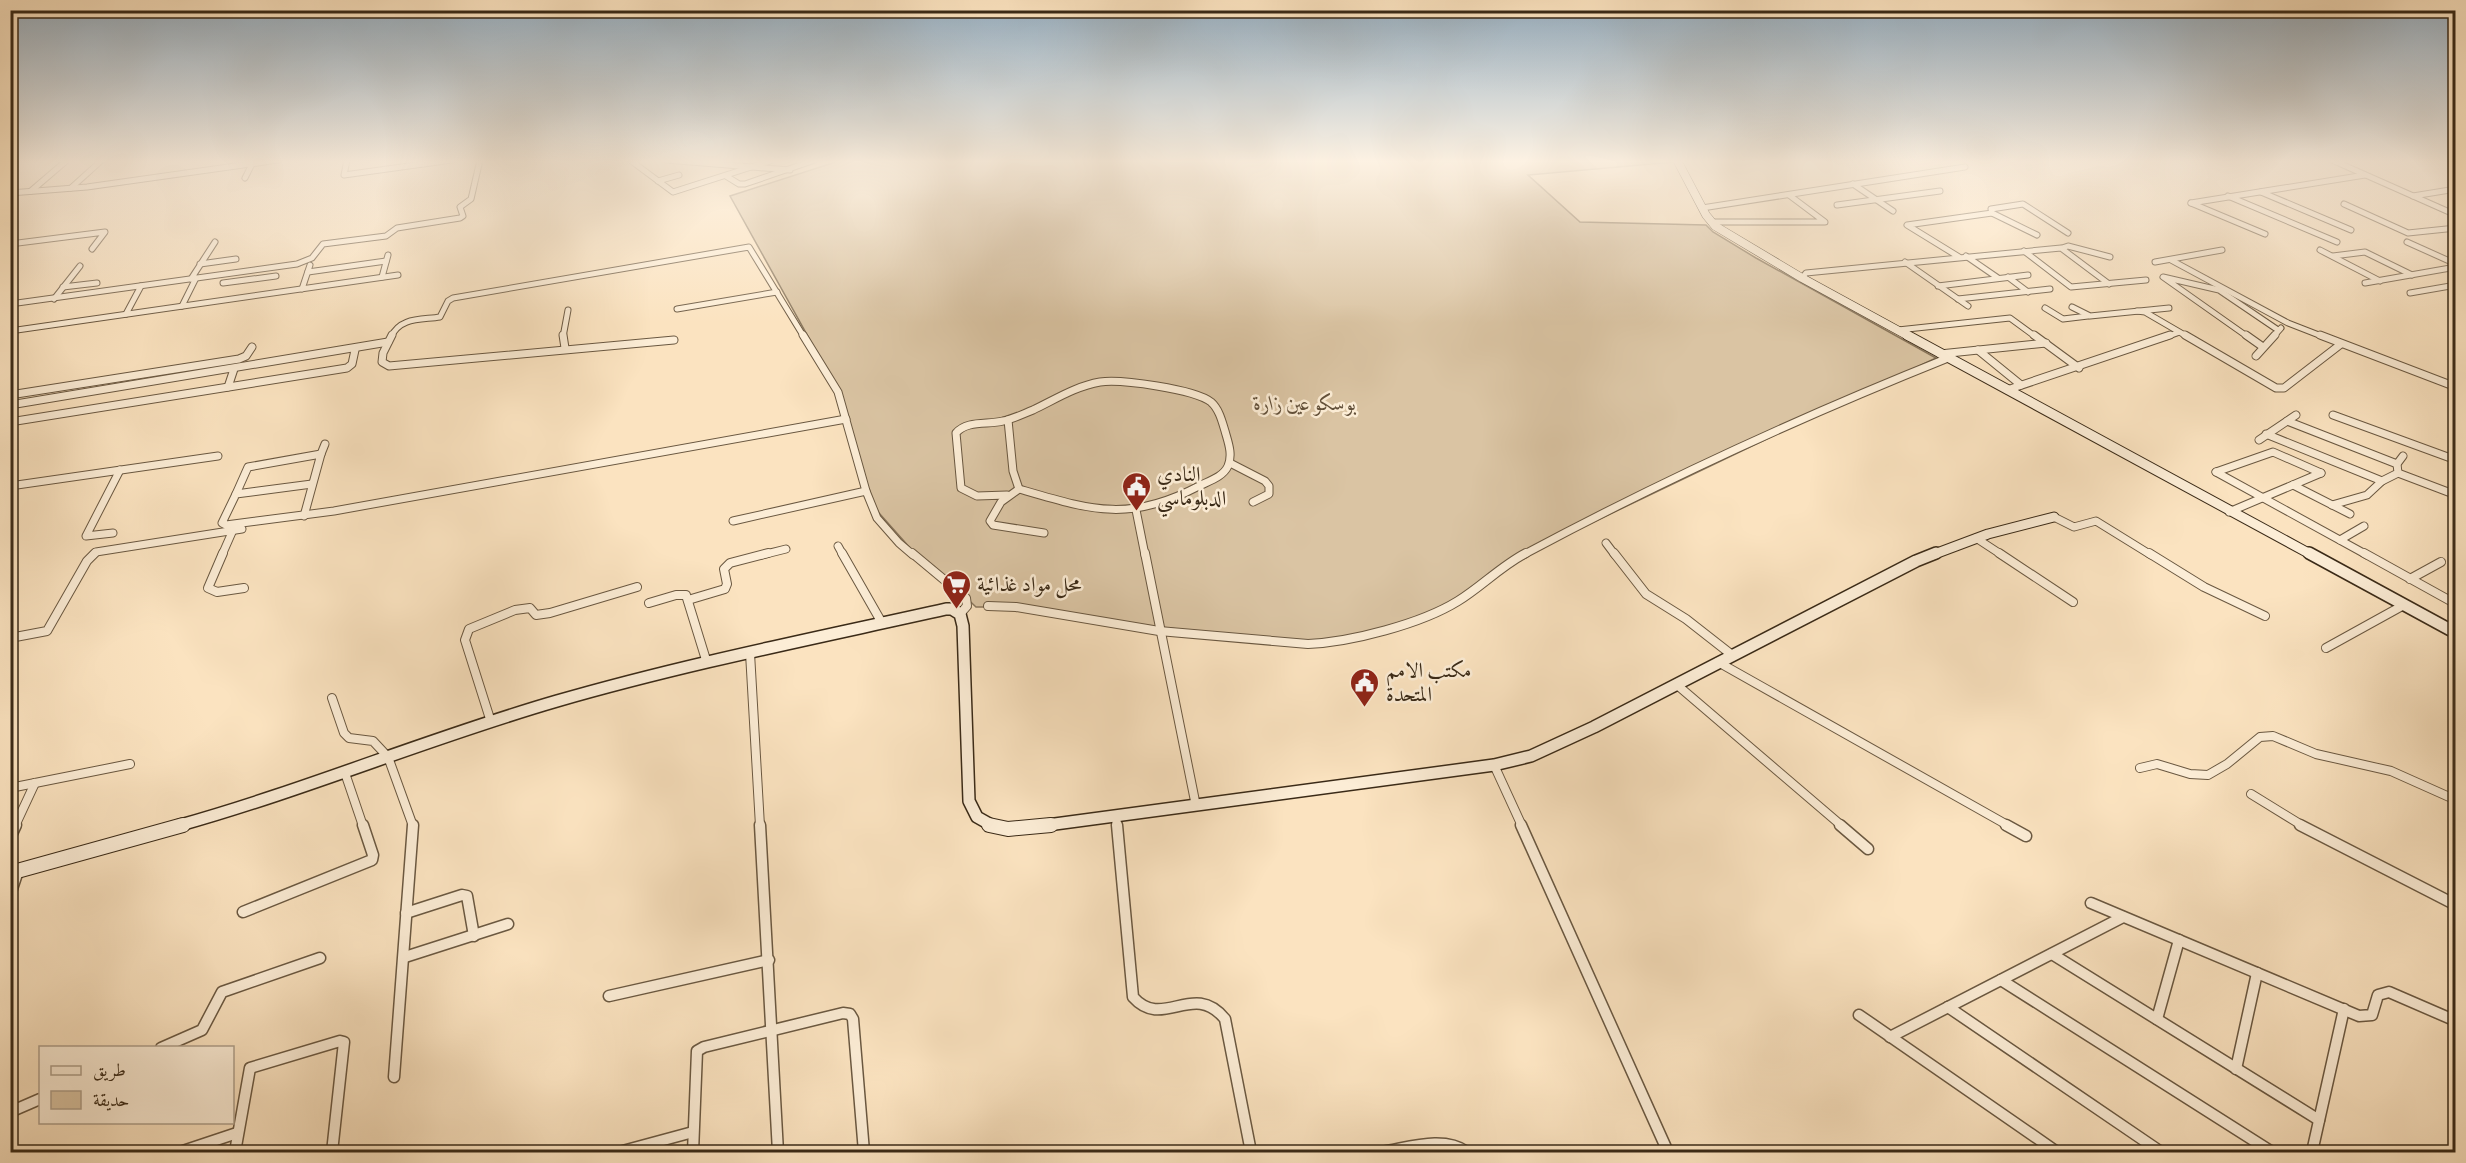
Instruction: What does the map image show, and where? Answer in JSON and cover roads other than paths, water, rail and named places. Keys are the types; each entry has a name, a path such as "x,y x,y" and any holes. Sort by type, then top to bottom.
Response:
{"main road":[{"path":"1706,214 1722,232 1802,278 2402,606 2454,629"},
{"path":"14,872 250,806 491,722 603,688 946,609 952,609 960,614 963,626 967,789 971,812 982,823 990,826 1014,829 1116,817 1494,765 1545,750 1916,561 1976,538 2054,517"}],"street":[{"path":"10,304 297,264 312,258 323,244 386,236 397,228 460,218 462,214"},
{"path":"1711,222 1825,222 1815,214"},
{"path":"1959,257 1907,225 1983,214"},
{"path":"1995,214 2037,235"},
{"path":"2039,214 2068,233"},
{"path":"2219,214 2265,234"},
{"path":"2272,214 2337,242"},
{"path":"2314,214 2351,230"},
{"path":"2367,214 2408,233 2456,228"},
{"path":"10,244 105,232 92,249"},
{"path":"182,306 200,264 215,242"},
{"path":"2407,242 2456,265"},
{"path":"1802,278 1806,273 2068,246 2110,256"},
{"path":"674,340 566,348 389,366 382,362 388,342 399,323 440,317 448,301 453,298 741,247 752,248 835,386 866,491 877,518 892,536 966,598 969,604 960,614"},
{"path":"2061,248 2109,284"},
{"path":"2154,262 2222,250"},
{"path":"2320,250 2380,280"},
{"path":"2024,251 2071,286 2146,280"},
{"path":"2333,256 2365,252 2412,275"},
{"path":"1966,256 1998,278"},
{"path":"302,289 309,269 387,258 382,277"},
{"path":"200,264 236,259"},
{"path":"2171,260 2294,326 2456,387"},
{"path":"1905,262 1968,306"},
{"path":"2365,283 2456,265"},
{"path":"54,299 80,266"},
{"path":"10,331 398,275"},
{"path":"1938,286 2028,275"},
{"path":"223,283 276,276"},
{"path":"2008,277 2028,292"},
{"path":"2263,347 2163,277 2219,290 2278,330"},
{"path":"241,298 249,279"},
{"path":"63,287 97,283"},
{"path":"2410,293 2456,285"},
{"path":"126,314 141,286"},
{"path":"1958,299 2050,289"},
{"path":"677,309 777,292"},
{"path":"2072,307 2090,316"},
{"path":"2045,308 2063,319 2169,308"},
{"path":"566,348 563,334 568,310"},
{"path":"2137,311 2145,312 2259,381 2278,388 2284,388 2341,344"},
{"path":"1898,330 2005,317 2016,320 2079,368"},
{"path":"2256,356 2278,330 2294,326"},
{"path":"2007,390 2079,368 2108,355 2177,333"},
{"path":"10,405 355,350 388,342"},
{"path":"988,606 1016,607 1159,631 1308,644 1357,638 1411,622 1457,602 1519,557 1603,512 1944,356 2046,343"},
{"path":"10,395 239,359 246,356 252,346"},
{"path":"10,422 347,368 352,364 355,350"},
{"path":"1978,350 2021,385"},
{"path":"228,387 234,369"},
{"path":"1007,495 977,495 961,488 956,433 958,430 966,426 1008,420 1091,384 1108,380 1199,396 1210,401 1217,409 1225,431 1230,463 1222,474 1153,506 1135,509 1107,509 1019,489 1007,495 991,515 990,521 993,525 1044,533"},
{"path":"133,403 142,384"},
{"path":"2259,440 2296,415"},
{"path":"2333,415 2456,460"},
{"path":"321,454 248,466 222,523 224,525 334,511 846,418"},
{"path":"1008,420 1013,471 1019,489"},
{"path":"2287,421 2397,464"},
{"path":"2266,434 2382,481"},
{"path":"304,516 324,444"},
{"path":"2229,512 2264,497 2321,473 2273,452 2216,472 2264,497 2456,604"},
{"path":"10,486 218,456"},
{"path":"2398,473 2397,464 2403,456"},
{"path":"1230,463 1265,481 1269,486 1270,490 1266,497 1253,502"},
{"path":"113,533 86,536 120,470"},
{"path":"2332,505 2367,495 2382,481 2398,473 2456,495"},
{"path":"236,494 312,484"},
{"path":"1131,485 1196,806"},
{"path":"2293,485 2350,514"},
{"path":"733,521 866,491"},
{"path":"10,638 47,631 87,561 96,552 325,517 334,511"},
{"path":"2054,517 2074,527 2096,521 2204,586 2265,616"},
{"path":"2340,540 2364,526"},
{"path":"233,530 208,588 217,592 244,588"},
{"path":"1976,538 2073,602"},
{"path":"1606,543 1646,594 1686,619 1732,655"},
{"path":"838,546 882,623"},
{"path":"688,600 725,589 727,584 724,569 730,563 786,549"},
{"path":"2410,579 2441,562"},
{"path":"491,722 466,644 469,629 520,609 530,608 533,614 542,615 637,587"},
{"path":"649,603 682,594 686,595 707,663"},
{"path":"2326,648 2402,606"},
{"path":"750,653 773,1030 778,1152"},
{"path":"1718,662 2026,836"},
{"path":"1676,684 1868,849"},
{"path":"332,698 344,733 349,738 373,741 388,757 413,825 405,957 394,1077"},
{"path":"2140,768 2158,764 2197,775 2212,774 2260,737 2269,735 2316,754 2401,774 2456,800"},
{"path":"10,788 130,764"},
{"path":"1494,765 1668,1152"},
{"path":"243,912 372,860 373,855 345,773"},
{"path":"10,838 36,783"},
{"path":"2251,794 2316,834 2456,905"},
{"path":"1116,817 1133,997 1138,1006 1147,1010 1200,1003 1221,1010 1225,1019 1251,1152"},
{"path":"10,895 14,872"},
{"path":"406,913 462,895 467,896 474,936"},
{"path":"2091,903 2359,1016 2370,1016 2374,1013 2379,995 2389,992 2456,1021"},
{"path":"1890,1037 2123,917"},
{"path":"405,957 508,924"},
{"path":"2157,1019 2179,940"},
{"path":"2052,954 2319,1120"},
{"path":"163,1046 202,1030 211,1014 216,997 222,992 320,958"},
{"path":"609,996 769,960"},
{"path":"2236,1069 2257,973"},
{"path":"2001,980 2272,1152"},
{"path":"1948,1007 2161,1152"},
{"path":"2312,1152 2344,1009"},
{"path":"693,1152 697,1051 704,1047 843,1013 850,1014 853,1019 864,1152"},
{"path":"1858,1015 2057,1152"},
{"path":"235,1152 249,1068 340,1041 344,1042 332,1152"},
{"path":"10,1112 39,1099"},
{"path":"619,1152 693,1132"},
{"path":"180,1152 237,1133"},
{"path":"1381,1152 1445,1143 1456,1145 1467,1152"}],"place":[{"name":"النادي الدبلوماسي","path":"1136,512"},
{"name":"محل مواد غذائية","path":"956,610"},
{"name":"مكتب الامم المتحدة","path":"1365,708"}],"park label":[{"name":"بوسكو عين زارة","path":"1305,403"}]}
